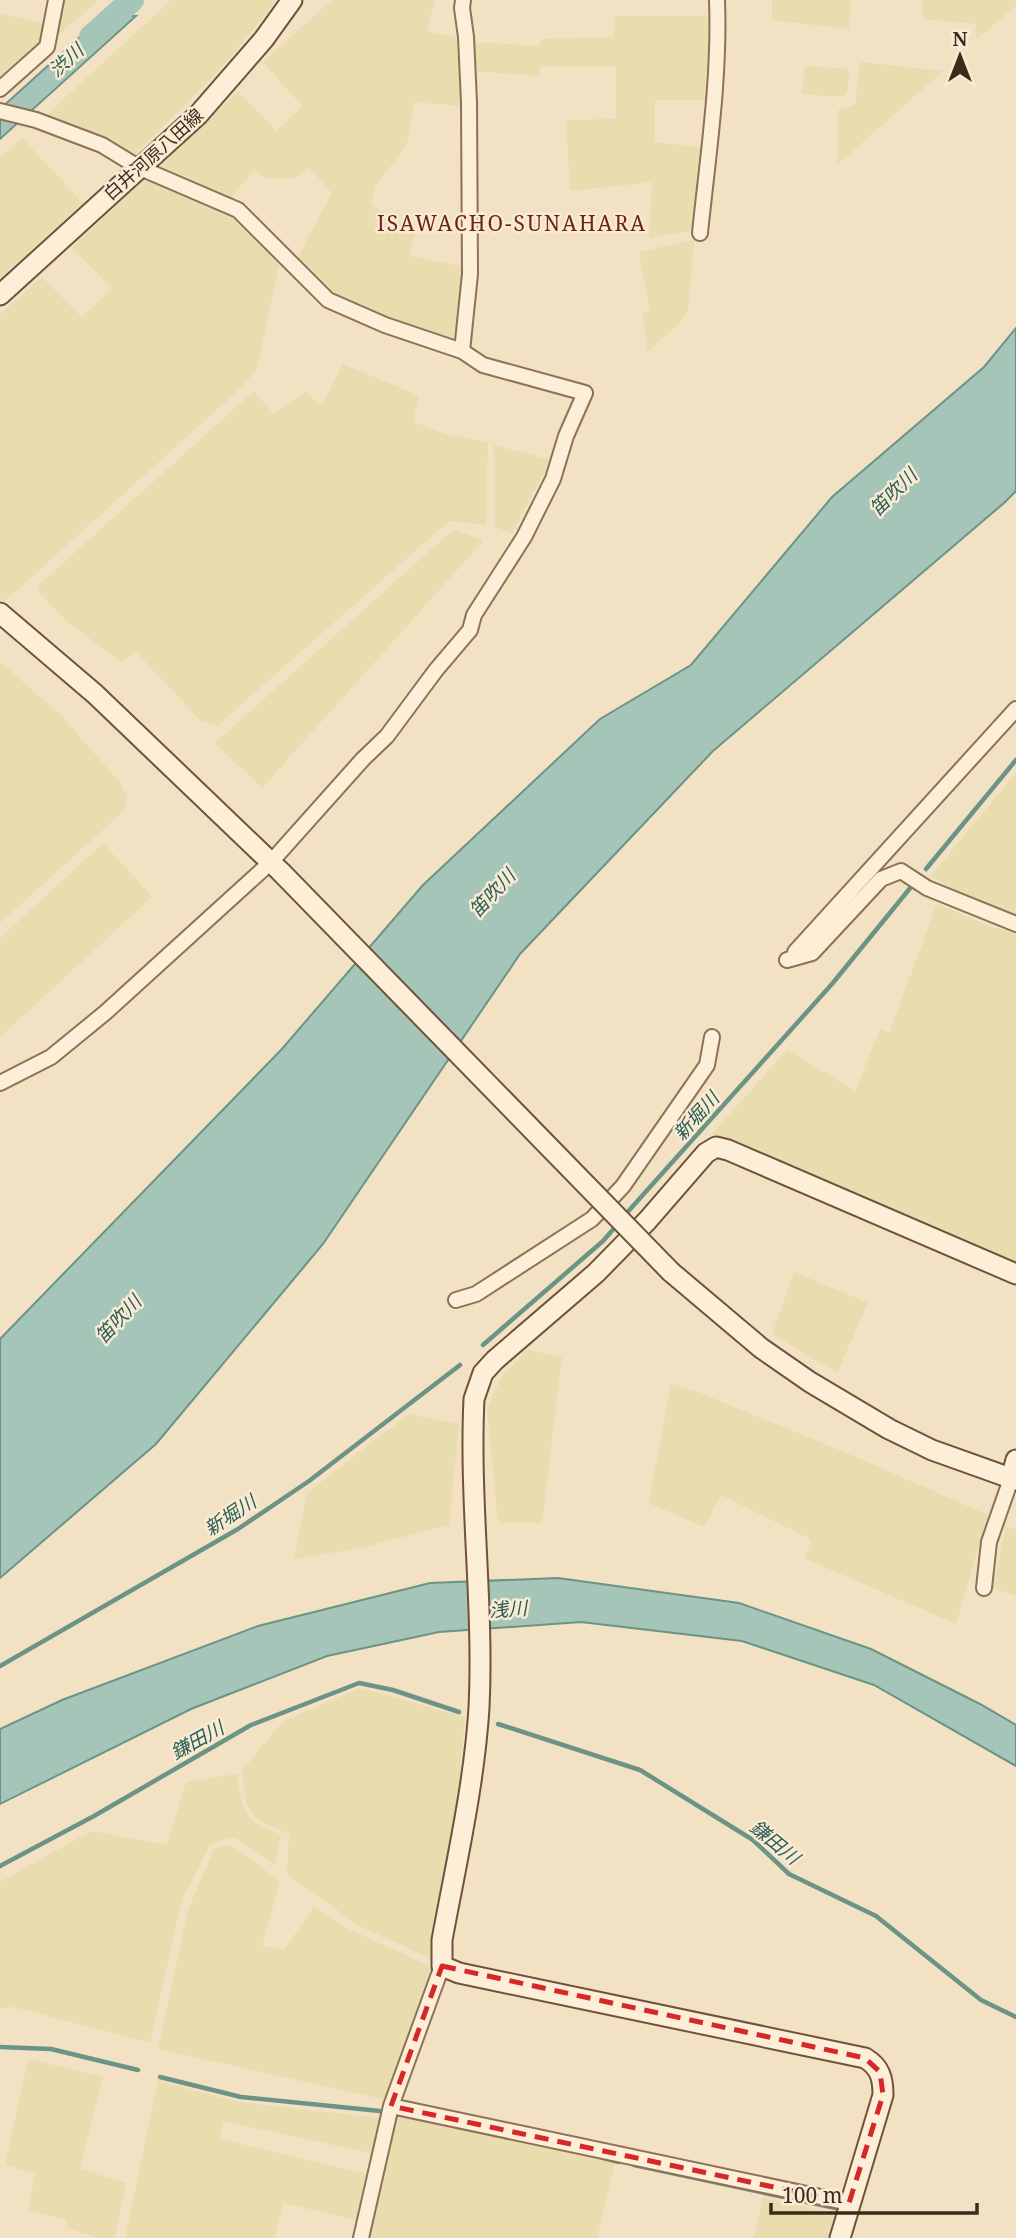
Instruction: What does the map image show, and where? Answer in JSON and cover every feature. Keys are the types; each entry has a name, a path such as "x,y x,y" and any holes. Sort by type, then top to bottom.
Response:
{"street":[{"path":"0,89 47,47 56,0"},
{"name":"白井河原八田線","path":"0,295 198,115 264,39 292,0"},
{"path":"462,351 470,274 469,102 466,37 461,8 463,0"},
{"path":"700,233 716,90 717,0"},
{"path":"0,111 36,120 102,145 138,167 238,210 328,300 385,325 462,351 483,365 585,393 566,436 553,479 524,537 474,615 470,630 436,670 387,736 363,758 276,867 51,1057 0,1083"},
{"path":"0,613 95,694 276,867 671,1272 761,1348 810,1382 921,1445 1013,1480"},
{"path":"1016,709 791,956 812,953 881,879 901,871 927,888 1016,924"},
{"path":"456,1300 476,1294 592,1219 624,1186 707,1065 712,1037"},
{"path":"361,2238 391,2106 442,1966 442,1940 476,1739 479,1708 479,1634 474,1411 477,1386 483,1373 596,1273 648,1220 706,1153 716,1147 1016,1274"},
{"path":"984,1588 989,1542 1013,1480 1016,1460"},
{"path":"442,1966 459,1973 865,2058 880,2072 883,2095 840,2238"},
{"path":"391,2106 849,2203"}],"highlighted area":[{"path":"442,1966 865,2058 880,2072 883,2095 849,2203 391,2106"}],"shaded area":[{"path":"62,0 99,0 54,39"},
{"path":"171,0 277,0 219,71 133,156 42,119"},
{"path":"332,0 435,0 427,31 457,38 461,106 414,102 407,144 376,186 370,204 416,232 409,256 466,267 459,346 334,296 296,260 332,193 309,167 295,179 264,178 255,169 230,199 157,169 238,91 276,131 303,107 263,62"},
{"path":"772,0 851,0 849,29 772,20"},
{"path":"922,0 1016,0 1016,6 976,40 976,24 922,19"},
{"path":"0,14 45,23 39,48 0,82"},
{"path":"615,16 709,16 707,100 655,100 655,142 704,148 696,230 649,238 652,182 570,191 566,120 616,119 616,67 540,66 539,76 473,71 471,42 540,46 541,39 614,37"},
{"path":"860,62 943,71 837,165 837,111 855,105"},
{"path":"805,66 849,69 848,90 843,97 802,94"},
{"path":"22,138 83,203 0,278 0,158"},
{"path":"147,178 234,214 280,261 257,368 244,385 4,602 0,598 0,314 42,277 82,317 112,289 72,247"},
{"path":"694,240 688,312 648,352 642,313 650,312 639,252"},
{"path":"343,364 419,396 413,421 445,434 488,442 486,525 449,521 217,726 201,721 136,652 122,663 69,623 38,591 41,583 254,391 274,414 305,392 322,406"},
{"path":"494,445 551,460 512,533 495,527"},
{"path":"454,529 483,541 262,788 215,743"},
{"path":"0,662 60,714 120,783 127,797 125,810 0,923"},
{"path":"1016,773 1016,916 963,896 931,876"},
{"path":"103,843 152,897 0,1037 0,938"},
{"path":"937,904 992,927 1016,933 1016,1267 712,1134 788,1049 855,1092 880,1029 889,1033"},
{"path":"794,1272 868,1303 837,1373 772,1334"},
{"path":"527,1350 562,1357 542,1523 498,1523 487,1409 501,1378"},
{"path":"671,1383 856,1457 988,1515 956,1624 804,1558 812,1540 721,1495 704,1527 649,1503"},
{"path":"409,1414 459,1424 449,1525 360,1548 294,1559 307,1493"},
{"path":"1006,1527 1016,1529 1016,1596 993,1588"},
{"path":"360,1688 465,1717 456,1812 432,1959 358,1925 287,1874 289,1834 256,1819 246,1803 242,1771 283,1721"},
{"path":"237,1774 242,1804 253,1822 281,1835 275,1865 236,1838 226,1838 211,1844 182,1899 150,2043 14,2007 0,2008 0,1882 91,1831 167,1845 186,1782"},
{"path":"231,1845 280,1881 262,1946 284,1950 314,1906 348,1929 432,1967 387,2100 158,2049 188,1910 214,1849"},
{"path":"28,2059 103,2077 80,2169 126,2183 115,2238 98,2238 67,2228 67,2220 28,2210 35,2173 5,2165"},
{"path":"158,2081 239,2102 380,2118 371,2153 223,2121 220,2139 366,2174 356,2220 283,2203 275,2238 125,2238"},
{"path":"397,2116 615,2163 597,2238 368,2238"},
{"path":"763,2198 835,2213 828,2238 754,2238"}],"water":[{"path":"104,15 136,16 0,139 0,109"},
{"name":"笛吹川","path":"1016,328 1016,491 713,751 520,954 323,1244 156,1444 0,1578 0,1339 281,1050 423,885 600,719 691,665 832,497 984,367"},
{"name":"浅川","path":"558,1578 739,1603 871,1649 1016,1725 1016,1766 874,1685 742,1641 581,1622 439,1632 327,1656 191,1709 0,1804 0,1729 62,1700 258,1626 430,1583"}],"waterway":[{"name":"渋川","path":"91,37 132,0"},
{"name":"新堀川","path":"926,869 1016,760"},
{"name":"新堀川","path":"624,1216 832,984 911,887"},
{"name":"新堀川","path":"483,1345 603,1241 616,1226"},
{"name":"新堀川","path":"0,1666 238,1529 309,1481 460,1365"},
{"name":"鎌田川","path":"0,1866 94,1816 251,1725 359,1683 393,1690 459,1712"},
{"name":"鎌田川","path":"498,1724 640,1770 753,1840 789,1874 876,1916 981,2000 1016,2017"},
{"path":"0,2047 51,2049 138,2070"},
{"path":"160,2077 241,2097 380,2111"},
{"path":"600,2157 619,2162"},
{"path":"634,2165 840,2209"}],"district":[{"name":"ISAWACHO-SUNAHARA","path":"512,223"}]}
